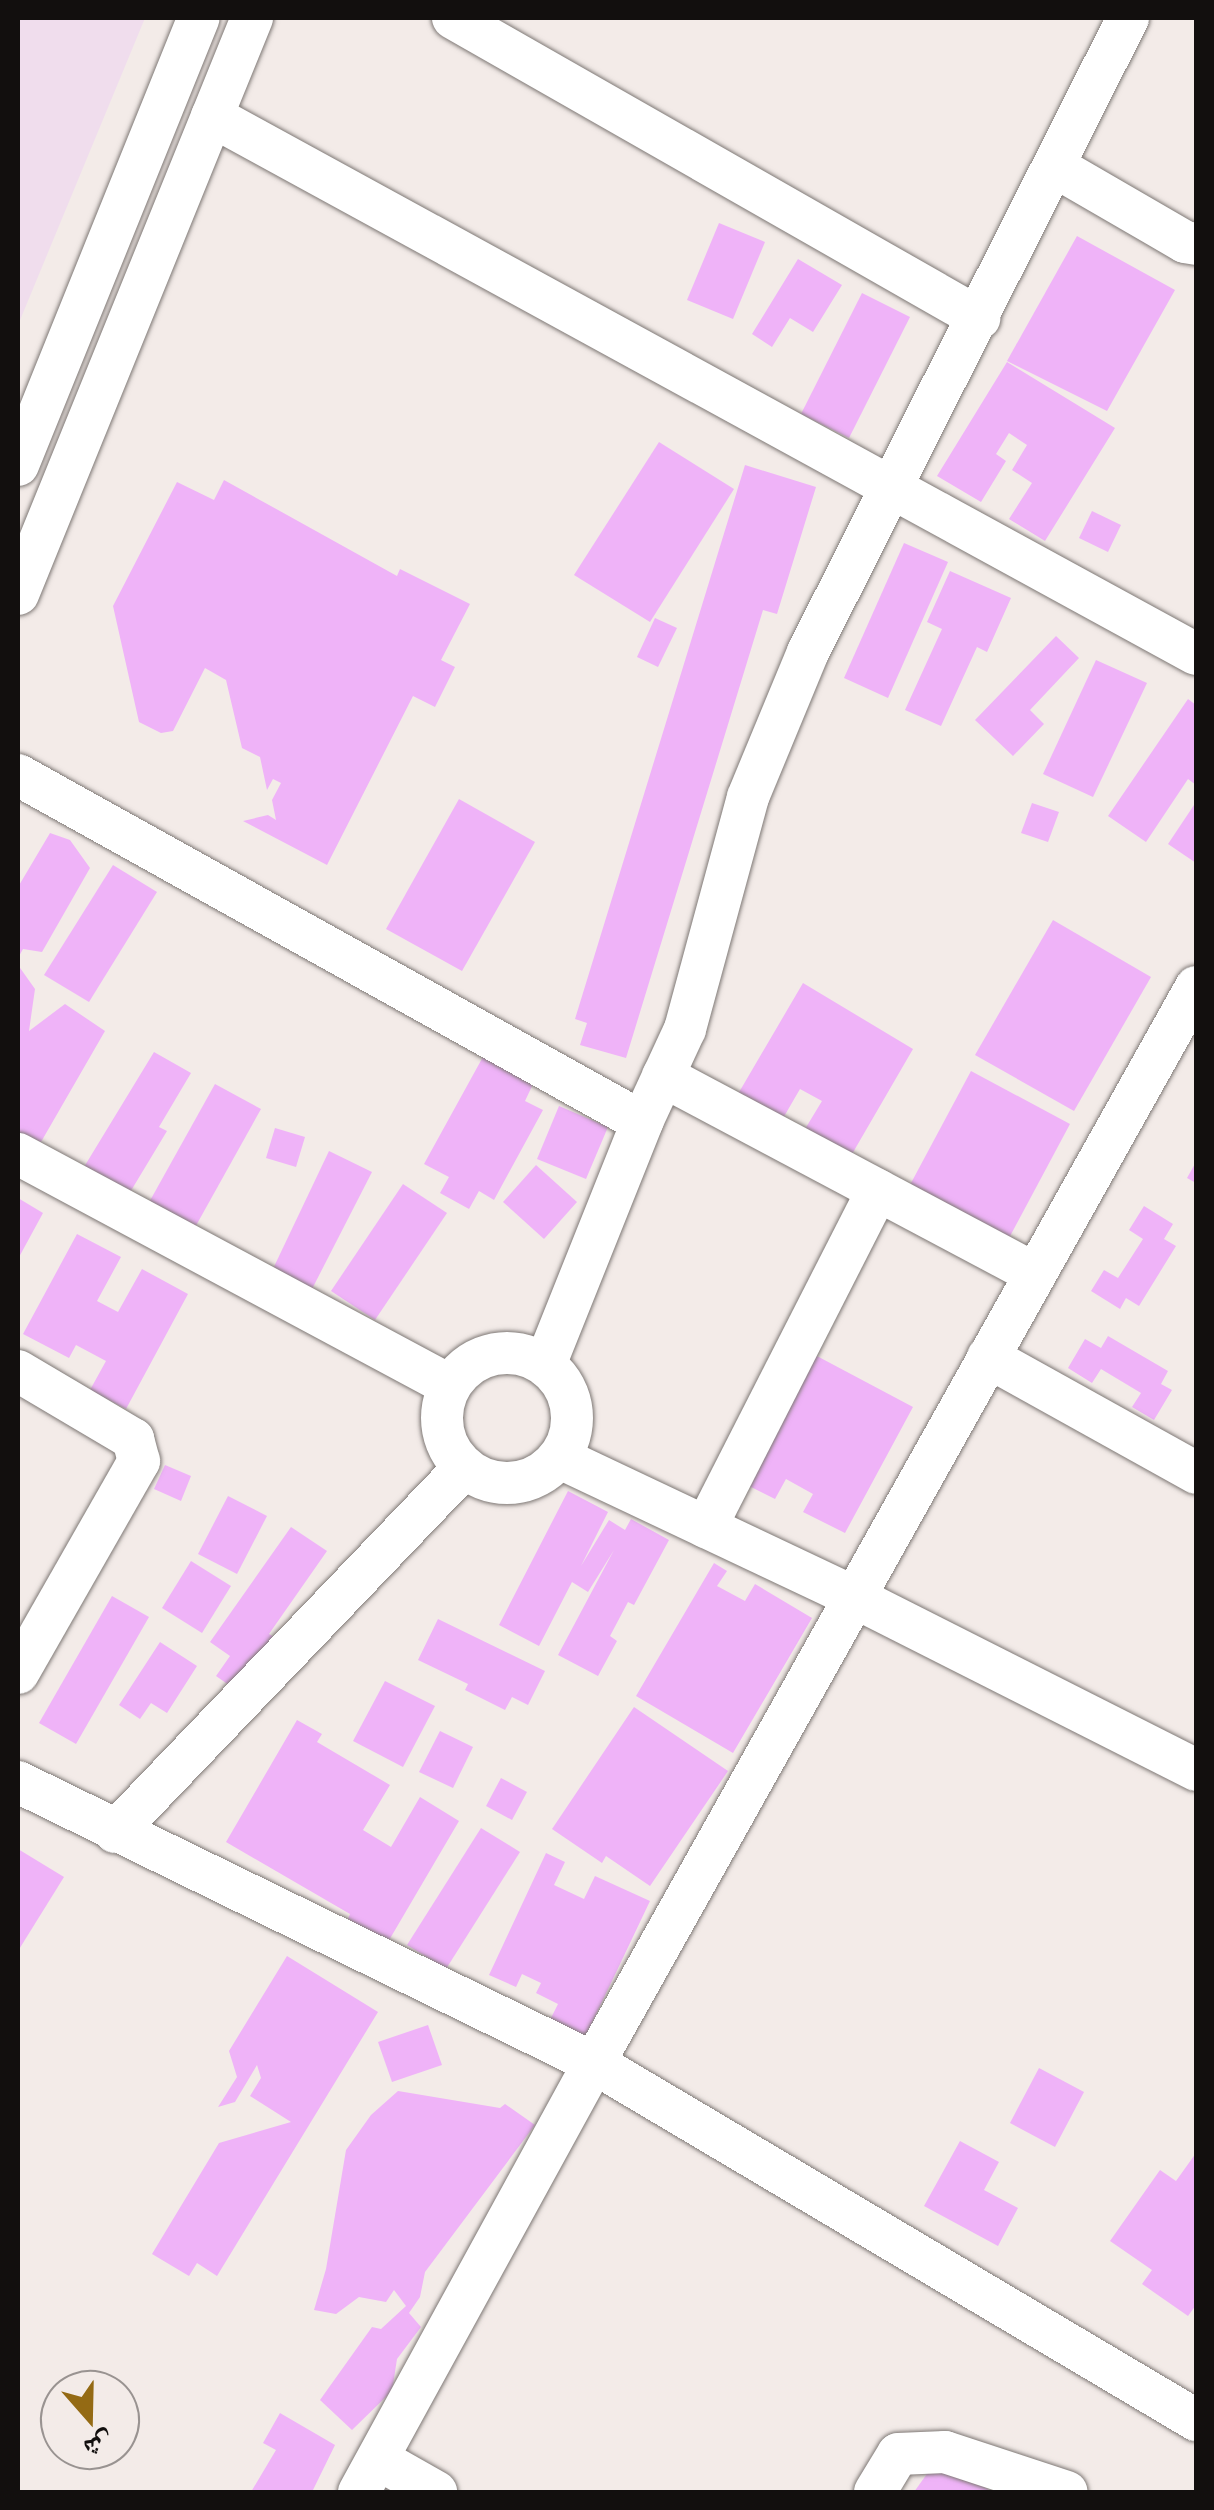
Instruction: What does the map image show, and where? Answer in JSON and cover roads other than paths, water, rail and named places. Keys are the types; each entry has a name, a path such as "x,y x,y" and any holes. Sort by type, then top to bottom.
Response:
{"street":[{"path":"18,465 199,18"},
{"path":"18,594 252,18"},
{"path":"454,18 979,318"},
{"path":"544,1365 642,1122 685,1029 748,796 808,652 893,491 1128,18"},
{"path":"212,116 1196,654"},
{"path":"1054,166 1185,242 1196,244"},
{"path":"18,776 642,1122"},
{"path":"436,2492 369,2476 594,2063 1035,1274 1182,1046 1196,987"},
{"path":"663,1076 1035,1274"},
{"path":"18,1154 450,1386"},
{"path":"706,1528 878,1190"},
{"path":"498,1353 518,1354 544,1365 564,1385 572,1403 573,1422 560,1458 546,1471 512,1484 495,1483 464,1468 453,1455 442,1424 450,1386 471,1364 498,1353"},
{"path":"988,1357 1196,1474"},
{"path":"18,1371 133,1439 138,1461 18,1674"},
{"path":"560,1458 854,1597 1196,1770"},
{"path":"114,1832 464,1468"},
{"path":"18,1782 594,2063 1196,2420"},
{"path":"875,2492 898,2454 945,2452 1067,2492"}]}
